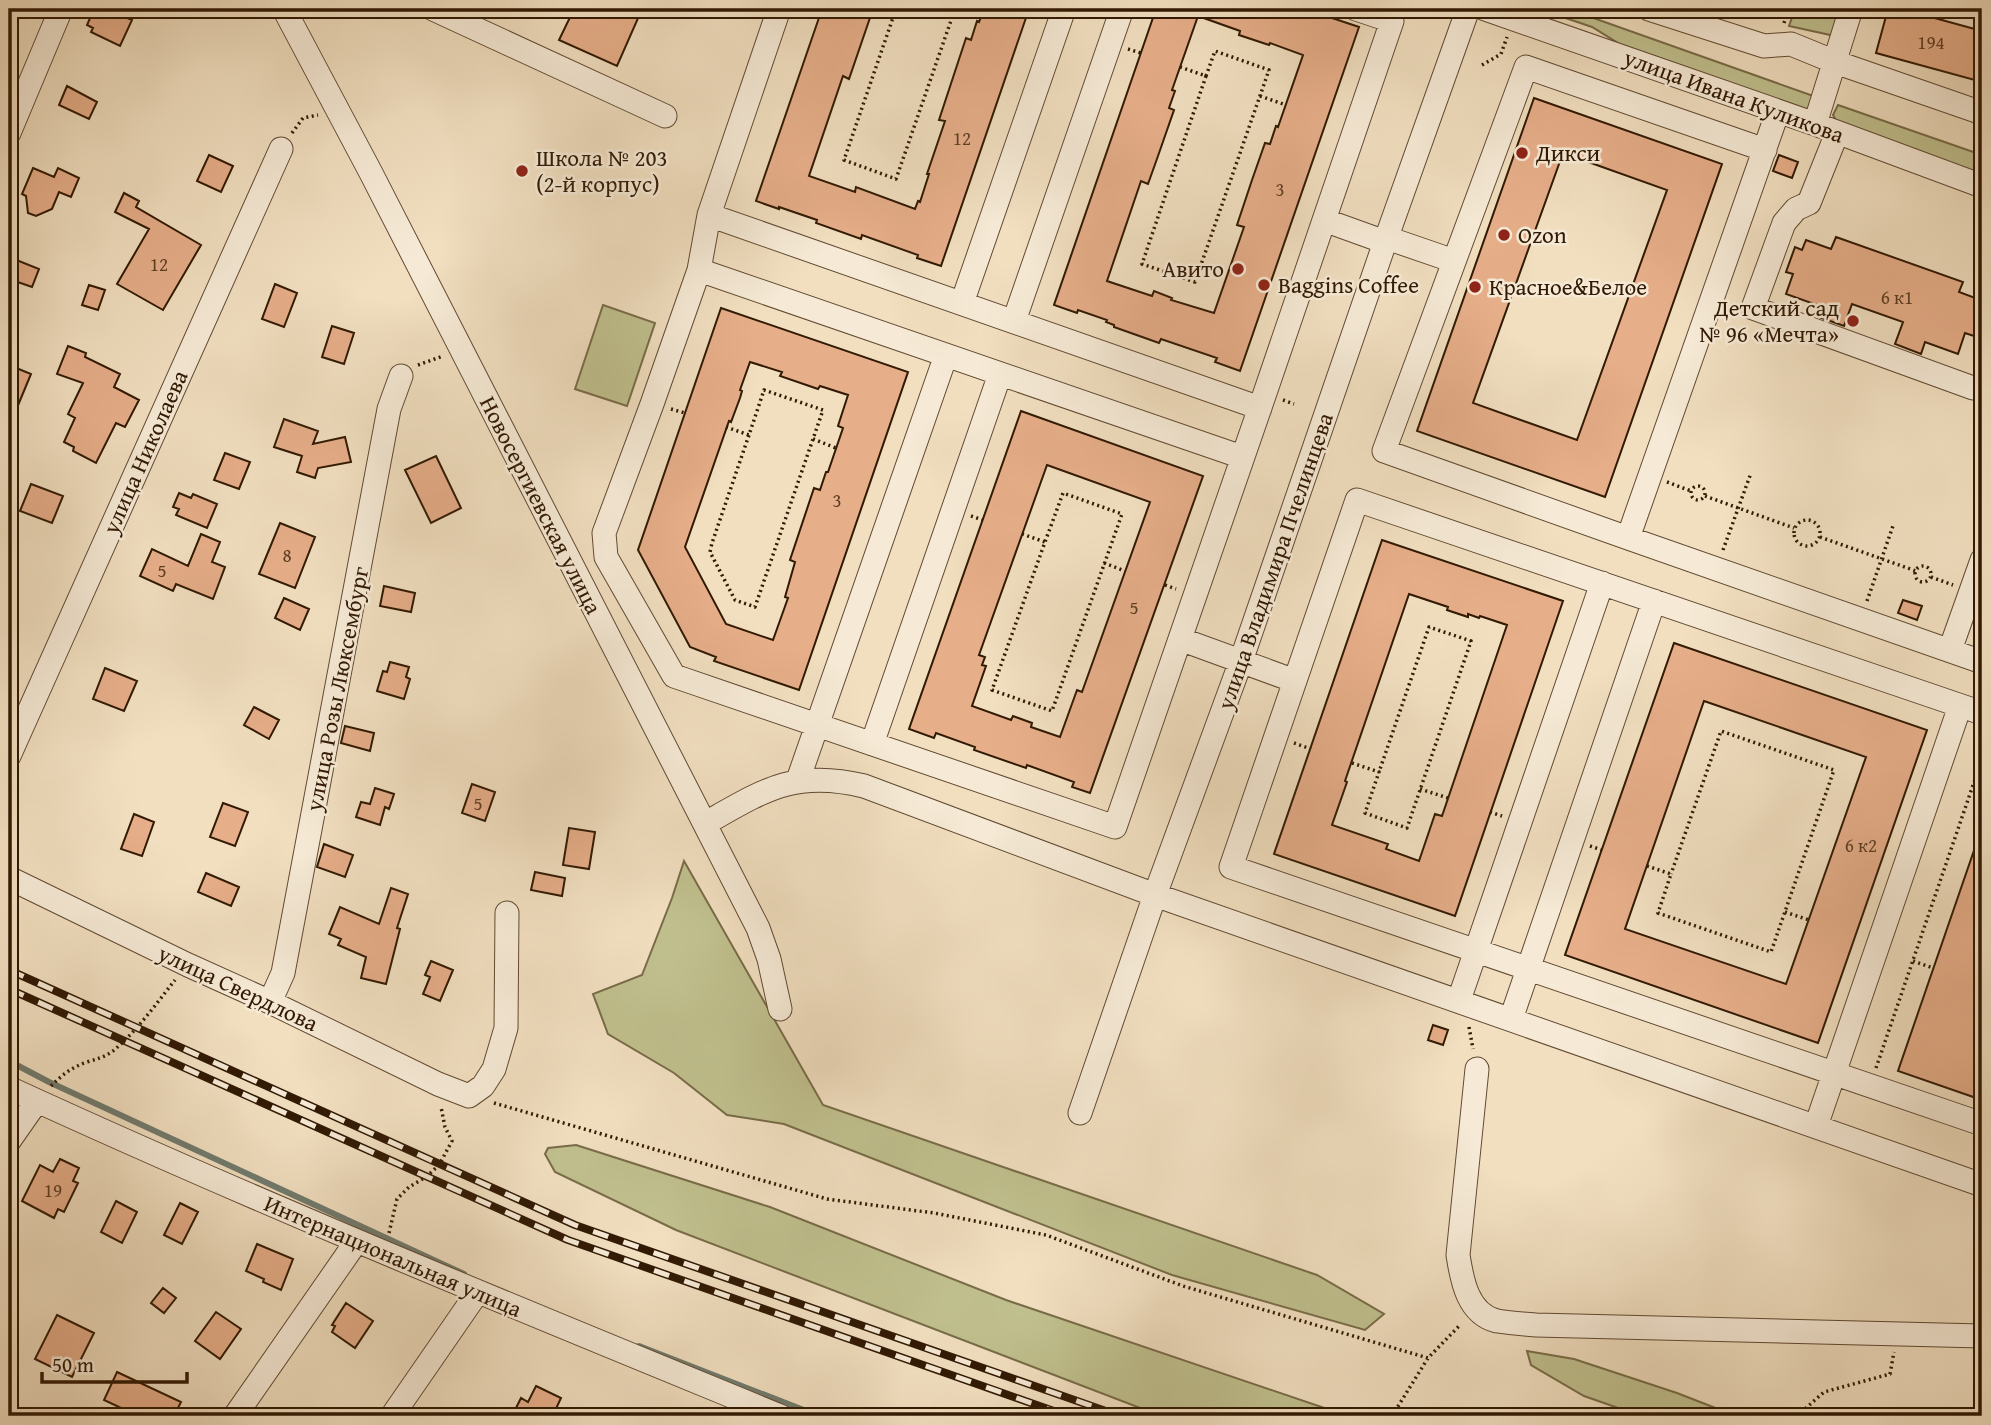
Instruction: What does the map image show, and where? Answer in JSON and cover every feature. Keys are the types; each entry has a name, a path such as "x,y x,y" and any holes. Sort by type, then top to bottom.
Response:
{"street":[{"path":"9,133 61,9"},
{"name":"Новосергиевская улица","path":"284,9 706,823 758,928 769,959 780,1009"},
{"path":"433,9 665,116"},
{"path":"779,9 709,215 699,270 652,404 608,491 604,533 606,557 674,676 1115,827 1392,21 1356,9"},
{"path":"962,303 1064,9"},
{"path":"1014,321 1122,9"},
{"name":"улица Владимира Пчелинцева","path":"1080,1113 1154,895 1241,661 1468,9"},
{"name":"улица Ивана Куликова","path":"1485,9 1815,124 1982,186"},
{"path":"1649,9 1764,46 1791,44 1982,113"},
{"path":"1815,124 1851,9"},
{"path":"1765,150 1525,67 1384,451 1982,662"},
{"path":"1628,538 1778,111"},
{"path":"1837,133 1809,203 1796,209 1784,223 1753,308 1973,388"},
{"name":"улица Николаева","path":"9,756 281,149"},
{"path":"709,215 1260,408"},
{"path":"1324,220 1454,261"},
{"path":"699,270 1242,457"},
{"path":"798,780 946,355"},
{"path":"872,744 1000,374"},
{"name":"улица Розы Люксембург","path":"270,1002 283,973 389,409 401,376"},
{"path":"1982,713 1357,500 1231,867 1982,1124"},
{"path":"1950,650 1982,560"},
{"path":"1460,1000 1602,583"},
{"path":"1511,1019 1654,601"},
{"path":"1181,639 1295,681"},
{"path":"1816,1126 1960,706"},
{"path":"706,823 758,794 798,780 831,780 864,786 1154,895 1982,1185"},
{"name":"улица Свердлова","path":"9,878 438,1084 469,1096"},
{"path":"469,1096 483,1086 494,1069 506,1028 507,913"},
{"path":"1477,1069 1458,1255 1462,1280 1475,1310 1495,1320 1536,1325 1982,1336"},
{"name":"Интернациональная улица","path":"9,1088 356,1242 750,1411 780,1416"},
{"path":"9,1141 37,1101"},
{"path":"235,1416 356,1242"},
{"path":"392,1416 477,1293"}],"path":[{"path":"896,9 844,160 896,178 955,9"},
{"path":"1215,51 1269,70 1195,282 1142,264 1206,76 1215,51"},
{"path":"1482,65 1501,54"},
{"path":"1180,67 1206,76"},
{"path":"1260,96 1286,105"},
{"path":"281,149 303,118 339,112"},
{"path":"401,376 419,364 462,352"},
{"path":"764,390 823,410 755,607 735,600 710,552 749,435 764,390"},
{"path":"726,427 749,435"},
{"path":"813,439 836,447"},
{"path":"1716,569 1751,474"},
{"path":"1657,478 1691,491"},
{"path":"1691,491 1701,486 1705,495"},
{"path":"1691,491 1691,495 1699,501 1705,495"},
{"path":"1063,493 1122,514 1052,711 992,690 1045,542 1063,493"},
{"path":"1705,495 1794,528"},
{"path":"1802,520 1814,522 1818,526 1820,537 1813,545 1802,546 1794,539 1794,528 1802,520"},
{"path":"1861,619 1894,523"},
{"path":"1022,534 1045,542"},
{"path":"1820,537 1916,571"},
{"path":"1104,563 1125,571"},
{"path":"1926,566 1930,569 1931,577 1925,583 1921,582 1917,580 1916,571 1926,566"},
{"path":"1429,627 1471,641 1407,828 1365,813 1379,772 1429,627"},
{"path":"1721,731 1834,770 1771,952 1658,913 1671,874 1721,731"},
{"path":"1872,1079 1982,759"},
{"path":"1352,763 1379,772"},
{"path":"1420,789 1448,798"},
{"path":"1647,866 1671,874"},
{"path":"1785,912 1809,920"},
{"path":"1913,961 1933,968"},
{"path":"37,1101 62,1074 112,1051 137,1027 188,965"},
{"path":"378,1251 384,1248 388,1238 397,1199 439,1165 452,1141 445,1126 438,1084"},
{"path":"469,1096 827,1199 934,1213 1046,1235 1183,1286 1428,1358"},
{"path":"1392,1416 1428,1358 1475,1310"},
{"path":"1797,1416 1824,1392 1889,1374 1894,1360 1896,1333"}],"green space":[{"path":"1539,9 1568,9 1819,98 1806,113 1631,51 1592,27"},
{"path":"1795,9 1823,9 1822,14 1839,18 1835,36 1789,26"},
{"path":"1838,105 1982,155 1982,176 1838,124 1833,115"},
{"path":"603,305 655,323 627,406 575,389"},
{"path":"684,861 823,1105 1317,1275 1384,1314 1365,1330 1172,1275 784,1124 727,1115 674,1073 608,1034 593,994 642,975"},
{"path":"576,1145 770,1207 1006,1300 1348,1416 1161,1416 676,1230 555,1172 545,1154 548,1148"},
{"path":"1527,1351 1574,1359 1677,1393 1736,1416 1641,1416 1584,1396 1531,1365"}],"building":[{"path":"94,9 107,9 132,20 120,46 91,32 93,28 87,25"},
{"path":"574,9 640,9 617,66 559,40"},
{"path":"822,9 873,9 849,79 843,76 809,176 855,192 856,187 915,209 918,201 920,202 945,121 939,120 966,38 971,40 984,9 1029,9 941,266 862,235 861,239 816,223 817,220 756,201"},
{"path":"1156,9 1305,9 1359,27 1240,371 1215,362 1217,358 1161,339 1159,343 1114,327 1106,322 1107,320 1054,305","holes":["1198,16 1240,31 1239,35 1303,55 1278,127 1276,126 1270,144 1265,143 1252,180 1237,225 1244,227 1214,313 1171,300 1172,298 1154,291 1152,296 1107,281 1141,181 1148,184 1174,110 1169,108 1175,91 1172,90"]},
{"path":"1888,9 1933,9 1931,17 1982,31 1982,82 1876,53"},
{"path":"67,86 97,102 89,119 59,105"},
{"path":"1534,98 1722,164 1605,497 1417,431","holes":["1563,153 1667,190 1577,440 1473,403"]},
{"path":"209,155 233,166 221,192 197,181"},
{"path":"1779,155 1798,162 1792,178 1773,171"},
{"path":"33,168 54,177 58,168 79,178 71,197 59,192 52,209 36,216 28,213 26,196 22,194"},
{"path":"124,193 139,201 136,207 201,245 163,310 117,284 149,229 115,212"},
{"path":"1836,237 1963,282 1959,292 1978,299 1974,309 1982,312 1974,336 1965,333 1958,354 1925,342 1921,354 1895,344 1903,322 1852,304 1844,326 1816,316 1820,306 1786,294 1793,274 1786,272 1795,247 1802,250 1806,240 1831,249"},
{"path":"9,257 39,269 32,287 9,279"},
{"path":"275,284 297,293 284,327 262,319"},
{"path":"89,285 105,290 98,310 82,305"},
{"path":"721,308 908,372 799,690 714,661 716,657 690,647 638,550","holes":["750,362 782,372 780,376 818,389 820,386 848,395 838,426 843,428 828,472 820,490 814,488 790,560 795,562 785,597 788,598 773,640 726,624 685,547 729,421 731,422 740,398 740,390"]},
{"path":"332,326 354,333 344,364 322,357"},
{"path":"68,346 86,353 85,357 120,374 114,387 139,400 125,427 116,423 96,463 73,451 74,447 64,442 75,418 68,414 83,383 57,374"},
{"path":"9,365 31,374 9,427"},
{"path":"1021,411 1203,476 1090,793 1072,787 1074,782 1027,765 1026,768 974,750 975,747 936,733 934,738 909,729","holes":["1047,465 1150,502 1082,692 1077,690 1060,737 1031,727 1032,723 1013,716 1011,720 972,706 986,666 982,665 985,657 979,655"]},
{"path":"284,419 318,431 313,444 345,437 351,462 318,468 315,478 297,472 302,456 274,447"},
{"path":"225,453 250,462 239,489 214,480"},
{"path":"436,456 461,508 431,523 405,470"},
{"path":"31,484 63,496 52,523 20,511"},
{"path":"179,493 191,498 193,494 217,504 207,528 176,515 179,509 173,507"},
{"path":"280,523 315,537 295,588 259,574"},
{"path":"201,534 220,542 212,562 225,567 213,599 176,584 173,591 140,576 152,549 188,566"},
{"path":"1382,540 1563,601 1455,916 1274,854","holes":["1409,594 1448,607 1447,610 1468,617 1468,614 1479,618 1480,616 1507,625 1442,816 1435,814 1419,861 1386,849 1388,844 1332,825"]},
{"path":"384,586 415,593 411,612 380,606"},
{"path":"284,598 309,609 300,630 275,618"},
{"path":"1903,600 1922,606 1917,620 1898,613"},
{"path":"1674,643 1927,730 1818,1043 1565,955","holes":["1704,701 1866,757 1786,984 1625,929"]},
{"path":"390,662 409,667 406,677 410,679 404,699 377,691 383,671 387,672"},
{"path":"105,668 137,681 124,711 93,699"},
{"path":"254,707 279,720 269,739 244,725"},
{"path":"345,726 374,733 370,751 341,743"},
{"path":"472,784 495,792 485,821 462,813"},
{"path":"375,788 394,794 389,809 385,807 380,825 356,817 361,802 370,804"},
{"path":"223,803 248,812 235,846 210,837"},
{"path":"134,814 154,822 142,856 121,849"},
{"path":"569,828 595,832 589,869 563,865"},
{"path":"1980,833 1982,973 1976,992 1982,993 1982,1100 1898,1071"},
{"path":"324,844 353,855 345,877 317,867"},
{"path":"535,872 565,878 562,896 531,890"},
{"path":"206,873 239,887 231,906 198,892"},
{"path":"391,888 408,894 397,928 400,929 386,984 361,978 366,957 338,945 341,939 329,934 340,907 379,924"},
{"path":"431,961 453,970 440,1001 423,994 430,977 425,975"},
{"path":"1433,1025 1448,1030 1443,1045 1428,1040"},
{"path":"60,1159 79,1168 73,1181 78,1183 64,1212 58,1209 54,1218 22,1201 40,1165 53,1172"},
{"path":"116,1201 137,1212 122,1243 101,1232"},
{"path":"180,1203 198,1212 182,1244 164,1235"},
{"path":"257,1244 293,1259 281,1290 246,1271"},
{"path":"163,1288 176,1298 164,1313 151,1303"},
{"path":"346,1303 373,1321 355,1348 332,1332 335,1326 332,1325"},
{"path":"216,1312 241,1329 220,1359 195,1341"},
{"path":"57,1315 94,1333 72,1377 35,1359"},
{"path":"117,1372 181,1402 174,1416 138,1416 104,1400"},
{"path":"536,1386 561,1398 554,1413 561,1416 512,1416 521,1398 528,1402"}],"waterway":[{"path":"9,1061 464,1274"},
{"path":"639,1346 819,1416"}],"railway":[{"path":"9,970 575,1225 1120,1416"},
{"path":"9,989 568,1240 1068,1416"}],"place":[{"name":"Дикси","path":"1522,153"},
{"name":"Школа № 203 (2-й корпус)","path":"522,171"},
{"name":"Ozon","path":"1504,235"},
{"name":"Авито","path":"1238,269"},
{"name":"Baggins Coffee","path":"1264,285"},
{"name":"Красное&Белое","path":"1475,287"},
{"name":"Детский сад № 96 «Мечта»","path":"1853,321"}]}
